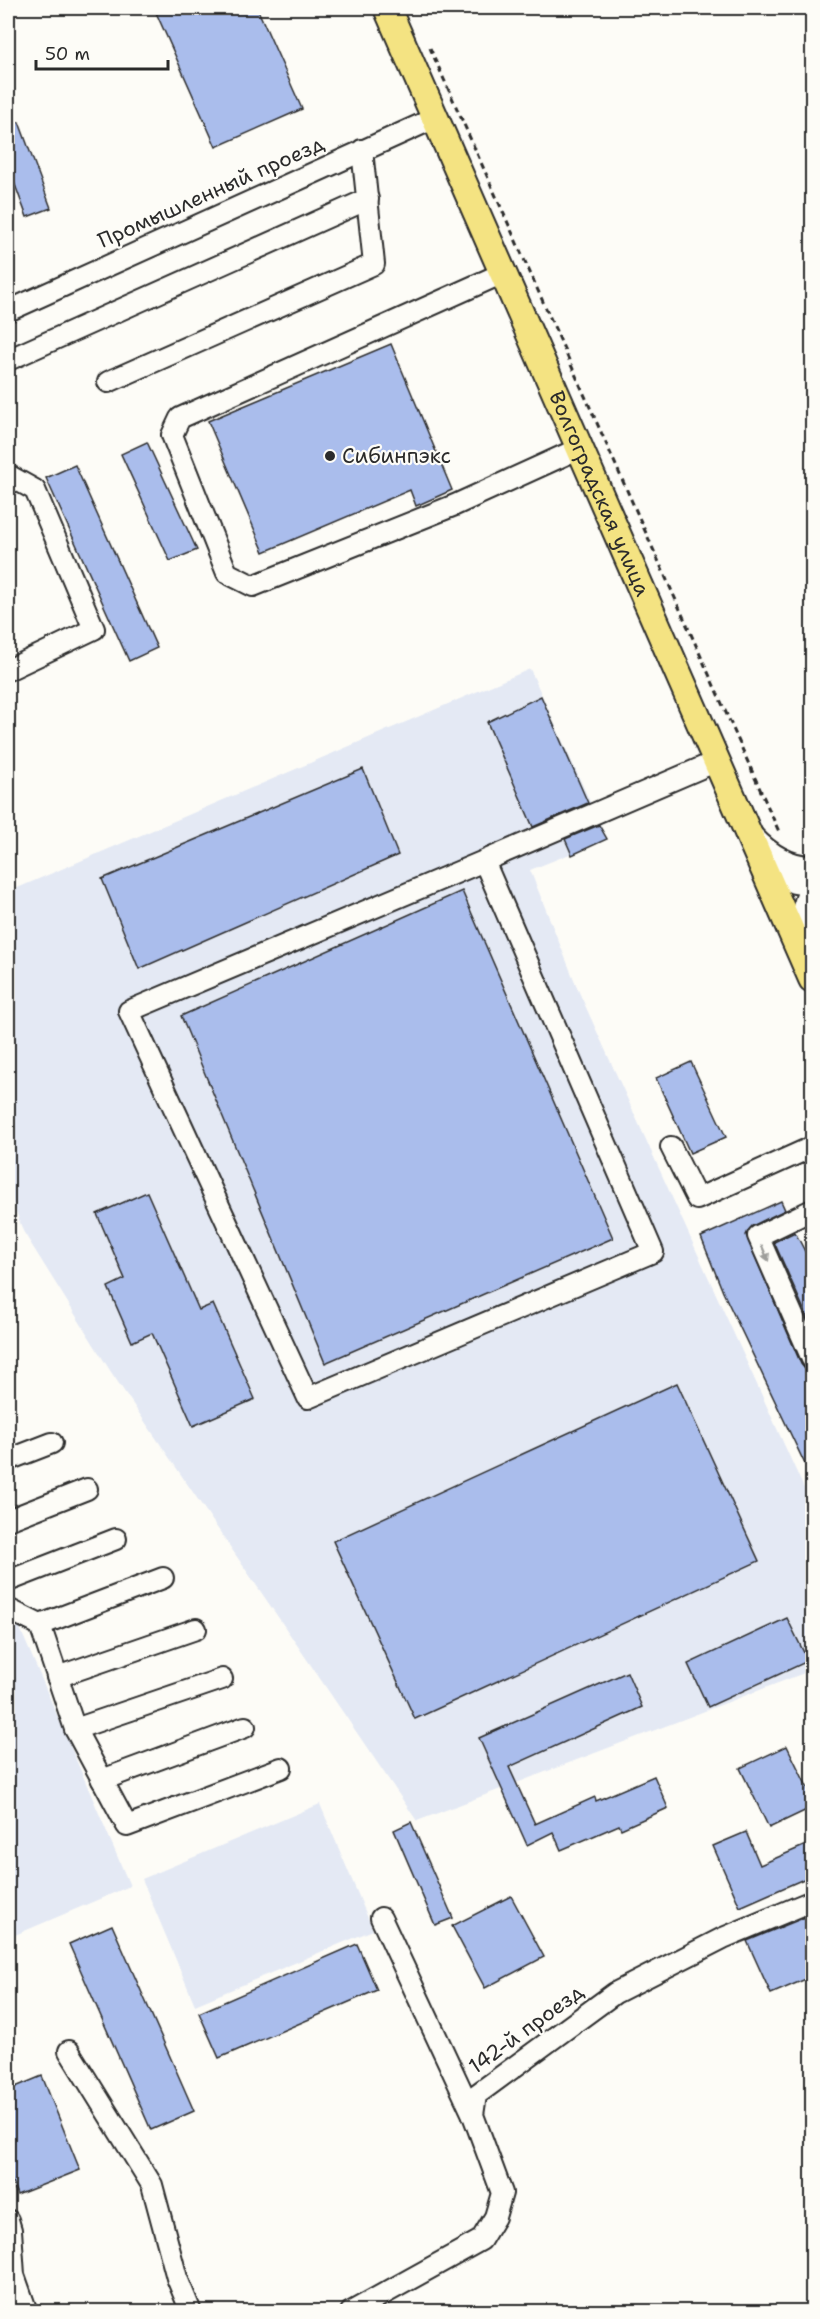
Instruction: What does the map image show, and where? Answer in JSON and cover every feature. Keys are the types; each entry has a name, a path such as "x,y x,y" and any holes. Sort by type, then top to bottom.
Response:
{"main road":[{"name":"Волгоградская улица","path":"387,8 808,970"}],"lane":[{"name":"Промышленный проезд","path":"8,311 435,118"},
{"path":"108,382 374,264 362,150"},
{"path":"8,360 368,199"},
{"path":"503,273 180,418 172,435 227,573 253,586 455,505 580,448"},
{"path":"8,475 35,490 94,629 8,670"},
{"path":"484,861 653,1252 308,1398 129,1011 717,761"},
{"path":"747,830 774,855 790,862 813,866"},
{"path":"764,869 794,884 812,886 801,914 800,933 808,970"},
{"path":"671,1147 697,1199 813,1147"},
{"path":"813,1210 758,1236 813,1359"},
{"path":"8,1460 52,1443"},
{"path":"8,1520 87,1489"},
{"path":"8,1581 116,1539"},
{"path":"40,1625 163,1578"},
{"path":"8,1609 40,1625 75,1729 127,1826 281,1768"},
{"path":"57,1677 196,1629"},
{"path":"75,1729 222,1679"},
{"path":"102,1780 245,1727"},
{"name":"142-й проезд","path":"473,2115 476,2095 615,1993 723,1938 813,1901"},
{"path":"351,2312 481,2240 495,2217 501,2193 473,2115 381,1918"},
{"path":"69,2050 152,2185 177,2278 191,2312"},
{"path":"8,2220 11,2230 14,2275 27,2312"}],"path":[{"path":"426,40 784,844"}],"shaded area":[{"path":"530,669 607,839 530,870 579,992 812,1506 812,1670 417,1821 111,1372 23,1231 8,1188 8,892"},
{"path":"19,1626 130,1886 8,1938 8,1631"},
{"path":"320,1804 373,1930 195,2005 142,1879"}],"building":[{"path":"154,8 257,8 302,109 216,147"},
{"path":"19,122 51,208 27,217 8,166 8,126"},
{"name":"Сибинпэкс","path":"391,344 452,490 416,506 410,490 264,552 208,421"},
{"path":"147,442 197,550 170,561 121,454"},
{"path":"75,465 157,648 129,661 46,478"},
{"path":"541,696 588,803 533,827 487,722"},
{"path":"363,769 398,855 139,969 102,879"},
{"path":"599,825 607,839 572,855 565,839"},
{"path":"462,891 613,1238 325,1363 181,1016"},
{"path":"691,1062 726,1137 690,1153 656,1078"},
{"path":"147,1192 199,1310 213,1304 255,1399 193,1426 152,1333 132,1342 108,1287 125,1279 97,1214"},
{"path":"781,1201 785,1210 752,1226 746,1235 801,1364 805,1369 813,1371 813,1481 723,1292 701,1237"},
{"path":"795,1232 813,1267 813,1330 774,1242"},
{"path":"677,1383 759,1561 415,1719 333,1541"},
{"path":"787,1618 808,1661 708,1707 688,1664"},
{"path":"627,1672 642,1707 509,1767 535,1824 595,1797 596,1801 654,1776 668,1808 621,1829 619,1825 561,1850 553,1832 527,1845 479,1738"},
{"path":"787,1746 813,1799 813,1807 769,1828 740,1768"},
{"path":"411,1822 453,1918 435,1925 394,1830"},
{"path":"746,1832 760,1865 813,1842 813,1875 740,1907 713,1846"},
{"path":"511,1896 544,1957 485,1988 452,1926"},
{"path":"813,1914 813,1976 771,1994 747,1941"},
{"path":"112,1925 194,2111 151,2130 69,1944"},
{"path":"357,1944 377,1990 219,2058 199,2013"},
{"path":"42,2076 80,2170 17,2195 8,2170 8,2090"}],"place":[{"name":"Сибинпэкс","path":"330,456"}]}
